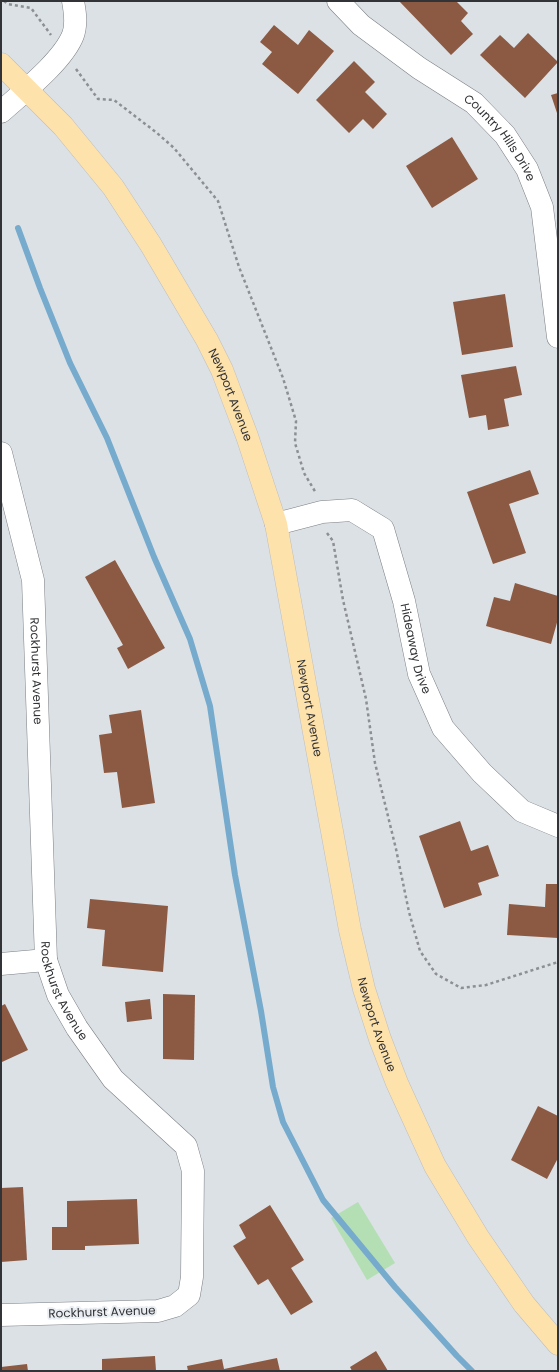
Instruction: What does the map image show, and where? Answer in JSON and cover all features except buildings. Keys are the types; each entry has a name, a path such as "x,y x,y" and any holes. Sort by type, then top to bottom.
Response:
{"main road":[{"name":"Newport Avenue","path":"1,64 63,126 113,187 151,245 207,340 222,370 247,436 276,524 350,930 364,989 380,1039 397,1083 435,1166 478,1237 524,1304 558,1344"}],"street":[{"path":"1,112 27,89 63,53 73,34 76,16 73,1"},
{"name":"Country Hills Drive","path":"338,1 367,30 419,68 474,103 505,135 527,169 542,207 558,337"},
{"name":"Rockhurst Avenue","path":"1,453 33,580 46,960 58,995 77,1028 113,1079 186,1146 194,1171 192,1277 189,1295 175,1306 158,1311 1,1314"},
{"name":"Hideaway Drive","path":"276,524 322,512 352,510 383,529 404,601 419,674 443,728 482,773 522,811 558,826"},
{"path":"1,964 46,960"}],"green space":[{"path":"358,1202 395,1263 367,1280 331,1218"}],"waterway":[{"path":"18,228 70,363 107,438 154,557 190,639 210,706 235,875 261,1011 273,1087 283,1122 323,1200 395,1287 472,1371"}]}
